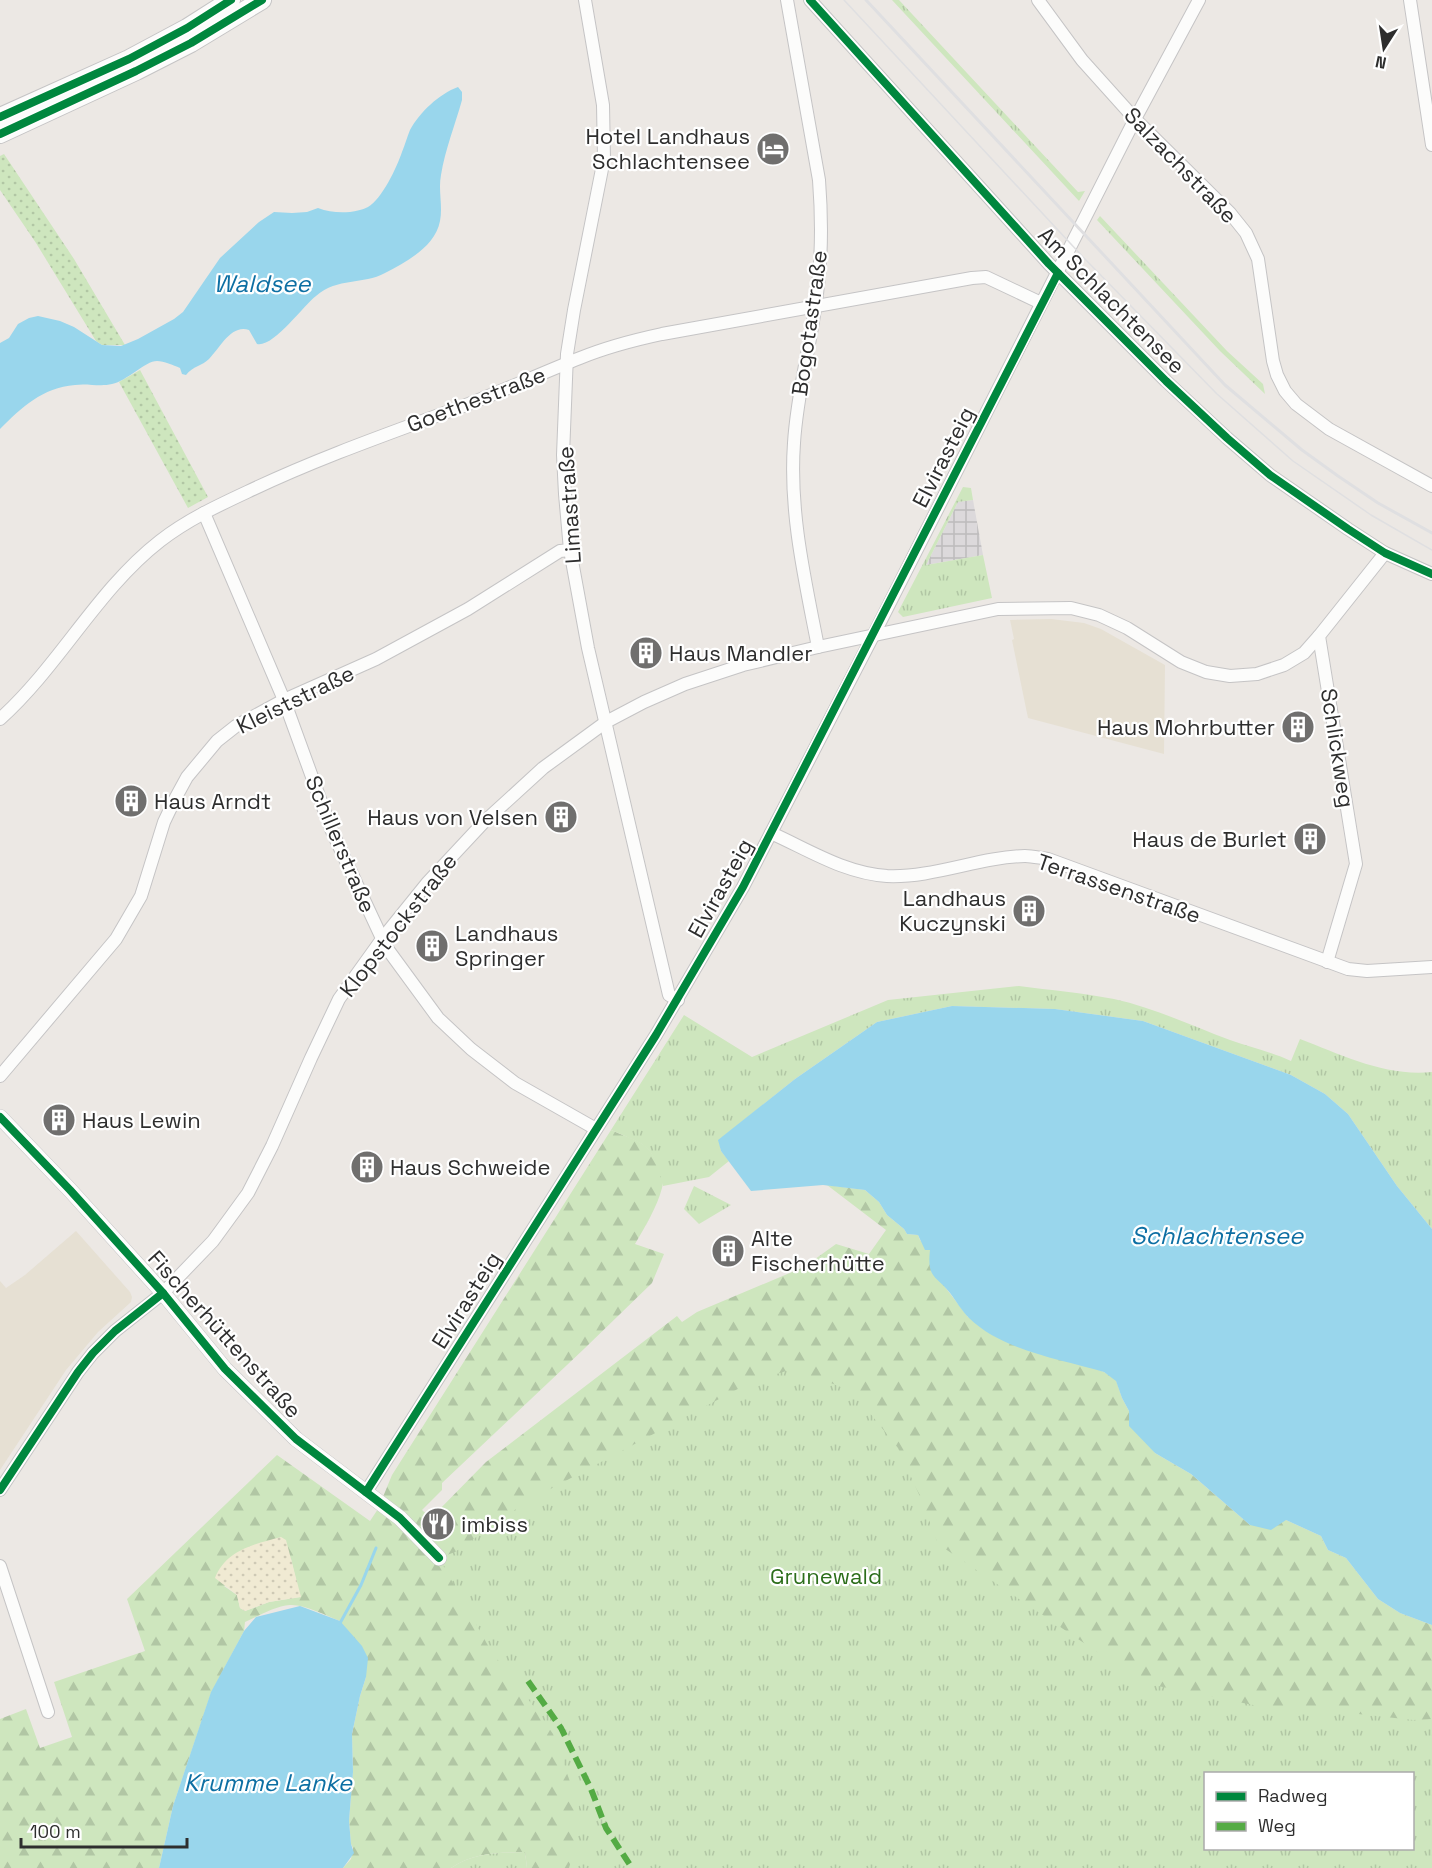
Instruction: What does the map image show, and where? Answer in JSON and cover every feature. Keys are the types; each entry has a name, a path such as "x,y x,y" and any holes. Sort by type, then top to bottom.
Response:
{"main road":[{"path":"0,117 129,59 187,28 231,0"},
{"path":"0,134 145,67 191,43 262,0"}],"street":[{"name":"Limastraße","path":"585,0 603,105 604,159 574,310 566,364 563,455 570,550 588,648 669,995 678,1000"},
{"name":"Bogotastraße","path":"787,0 819,180 822,234 815,306 796,410 793,446 793,485 797,531 818,647"},
{"name":"Am Schlachtensee","path":"810,0 1058,273 1166,381 1239,449 1289,489 1385,553 1432,574"},
{"name":"Salzachstraße","path":"1038,0 1082,60 1230,213 1246,233 1258,259 1273,361 1285,391 1296,404 1329,429 1432,486"},
{"name":"Elvirasteig","path":"366,1492 678,1000 743,887 1136,118 1199,0"},
{"path":"1410,0 1432,145"},
{"name":"Goethestraße","path":"0,719 63,650 125,571 162,540 204,513 283,475 498,393 578,358 624,343 815,306 986,277 1041,303"},
{"name":"Schillerstraße","path":"204,513 284,700 331,829 382,939 438,1018 471,1049 515,1083 596,1129"},
{"name":"Kleiststraße","path":"0,1076 116,939 141,896 164,822 175,798 202,756 217,741 236,726 284,700 376,659 468,609 560,551 570,550"},
{"path":"1319,636 1385,553"},
{"name":"Klopstockstraße","path":"0,1490 93,1353 115,1331 163,1293 213,1241 248,1193 339,999 382,939 428,882 484,822 543,768 606,722 685,684 743,665 998,609 1071,608 1099,615 1127,628 1181,662 1206,672 1230,676 1257,674 1284,665 1304,653 1319,636"},
{"name":"Schlickweg","path":"1319,636 1356,864 1327,962"},
{"name":"Terrassenstraße","path":"771,833 831,862 863,872 887,876 923,874 1025,856 1048,859 1348,969 1360,971 1432,967"},
{"name":"Fischerhüttenstraße","path":"0,1117 48,1166 163,1293 225,1369 296,1439 400,1518 439,1558"},
{"path":"0,1566 48,1712"}],"shaded area":[{"path":"973,500 983,555 926,565 958,502"},
{"path":"1051,619 1084,623 1101,629 1165,665 1164,754 1028,718 1010,620"},
{"path":"76,1231 130,1292 131,1302 98,1332 66,1370 0,1470 0,1281 6,1288 25,1275"}],"green space":[{"path":"892,0 899,0 1078,192 1085,191 1079,201"},
{"path":"4,154 74,259 125,345 102,345 96,341 36,243 0,190 0,156"},
{"path":"1100,216 1227,351 1263,384 1265,394 1220,351 1097,220"},
{"path":"140,370 208,497 188,508 119,382"},
{"path":"963,487 971,488 973,500 958,502 926,565 983,555 992,598 903,617 898,612"},
{"path":"1019,986 1090,995 1129,1003 1291,1061 1300,1039 1381,1068 1415,1073 1432,1072 1432,1229 1397,1186 1348,1114 1325,1094 1291,1075 1143,1021 1055,1009 952,1006 877,1022 795,1079 719,1140 721,1151 729,1161 709,1177 663,1186 656,1162 648,1149 611,1130 684,1015 752,1057 888,1000"},
{"name":"Grunewald","path":"611,1130 645,1146 655,1159 660,1172 662,1188 660,1195 635,1244 664,1254 652,1283 442,1483 442,1490 422,1510 431,1518 486,1462 677,1316 682,1322 697,1312 804,1267 836,1244 869,1254 886,1230 827,1185 865,1190 879,1202 887,1215 907,1234 918,1235 930,1250 945,1287 968,1317 1104,1372 1116,1380 1122,1398 1155,1453 1191,1474 1250,1525 1286,1520 1321,1536 1328,1550 1346,1558 1378,1599 1400,1613 1432,1625 1432,1868 527,1868 525,1852 478,1856 451,1868 343,1868 351,1859 353,1848 349,1821 353,1772 352,1734 366,1677 340,1621 309,1608 290,1605 273,1609 245,1622 244,1631 211,1693 173,1806 159,1868 0,1868 0,1719 26,1709 40,1748 72,1737 54,1682 145,1651 127,1599 277,1455 370,1521 378,1509 392,1475","holes":["291,1559 300,1597 269,1602 245,1611 240,1608 237,1595 224,1586"]},
{"path":"694,1186 731,1205 699,1224 684,1209"},
{"path":"786,1371 821,1379 853,1392 898,1448 938,1544 1143,1683 1283,1711 1331,1711 1413,1720 1432,1719 1432,1868 569,1868 577,1840 579,1807 553,1734 491,1651 439,1558 455,1552 526,1502 749,1383"},
{"path":"525,1852 527,1868 451,1868 478,1856"}],"sand":[{"path":"281,1537 286,1540 301,1597 269,1602 245,1611 240,1608 237,1595 215,1578 226,1561 242,1550"}],"water":[{"name":"Waldsee","path":"458,87 462,92 462,100 441,175 440,221 432,239 418,253 377,277 324,290 279,333 264,343 257,344 249,330 237,330 226,338 209,359 186,375 182,374 180,368 157,361 147,364 112,384 80,385 52,390 25,406 0,429 0,343 9,338 18,324 38,316 60,321 102,345 121,346 138,339 183,312 220,258 259,222 274,212 307,212 318,208 334,212 350,212 366,208 373,203 393,174 414,123 437,99"},
{"name":"Schlachtensee","path":"952,1006 1055,1009 1143,1021 1291,1075 1325,1094 1348,1114 1397,1186 1432,1229 1432,1625 1400,1613 1378,1599 1346,1558 1328,1550 1321,1536 1286,1520 1271,1530 1250,1525 1191,1474 1155,1453 1129,1426 1129,1411 1116,1381 1104,1372 1015,1346 983,1329 966,1315 933,1275 929,1259 930,1250 925,1250 918,1235 907,1234 887,1215 879,1202 865,1190 823,1185 751,1191 721,1151 718,1140 795,1079 877,1022"},
{"name":"Krumme Lanke","path":"300,1606 340,1621 362,1646 368,1658 366,1677 352,1734 353,1772 349,1821 354,1853 343,1868 159,1868 173,1806 211,1692 244,1631 256,1617"}],"waterway":[{"path":"339,1625 361,1585 376,1548"}],"tram line":[{"path":"844,0 1083,257 1217,394 1293,461 1371,515 1432,550"}],"railway":[{"path":"866,0 1225,385 1302,450 1338,476 1378,503 1432,533"}],"marked path":[{"path":"528,1681 561,1728 591,1789 606,1828 632,1868"}],"cycle path":[{"path":"0,117 129,59 187,28 231,0"},
{"path":"0,134 191,43 262,0"},
{"path":"810,0 1049,264 1166,381 1227,438 1270,475 1348,529 1385,553 1432,574"},
{"path":"366,1492 656,1035 743,887 1058,273"},
{"path":"0,1117 163,1293 225,1369 296,1439 400,1518 439,1558"},
{"path":"0,1490 93,1353 115,1331 163,1293"}],"place":[{"name":"Hotel Landhaus Schlachtensee","path":"773,149"},
{"name":"Haus Mandler","path":"646,653"},
{"name":"Haus Mohrbutter","path":"1298,727"},
{"name":"Haus Arndt","path":"131,801"},
{"name":"Haus von Velsen","path":"561,817"},
{"name":"Haus de Burlet","path":"1310,839"},
{"name":"Landhaus Kuczynski","path":"1029,911"},
{"name":"Landhaus Springer","path":"432,946"},
{"name":"Haus Lewin","path":"59,1120"},
{"name":"Haus Schweide","path":"367,1167"},
{"name":"Alte Fischerhütte","path":"728,1251"},
{"name":"imbiss","path":"438,1524"}]}
